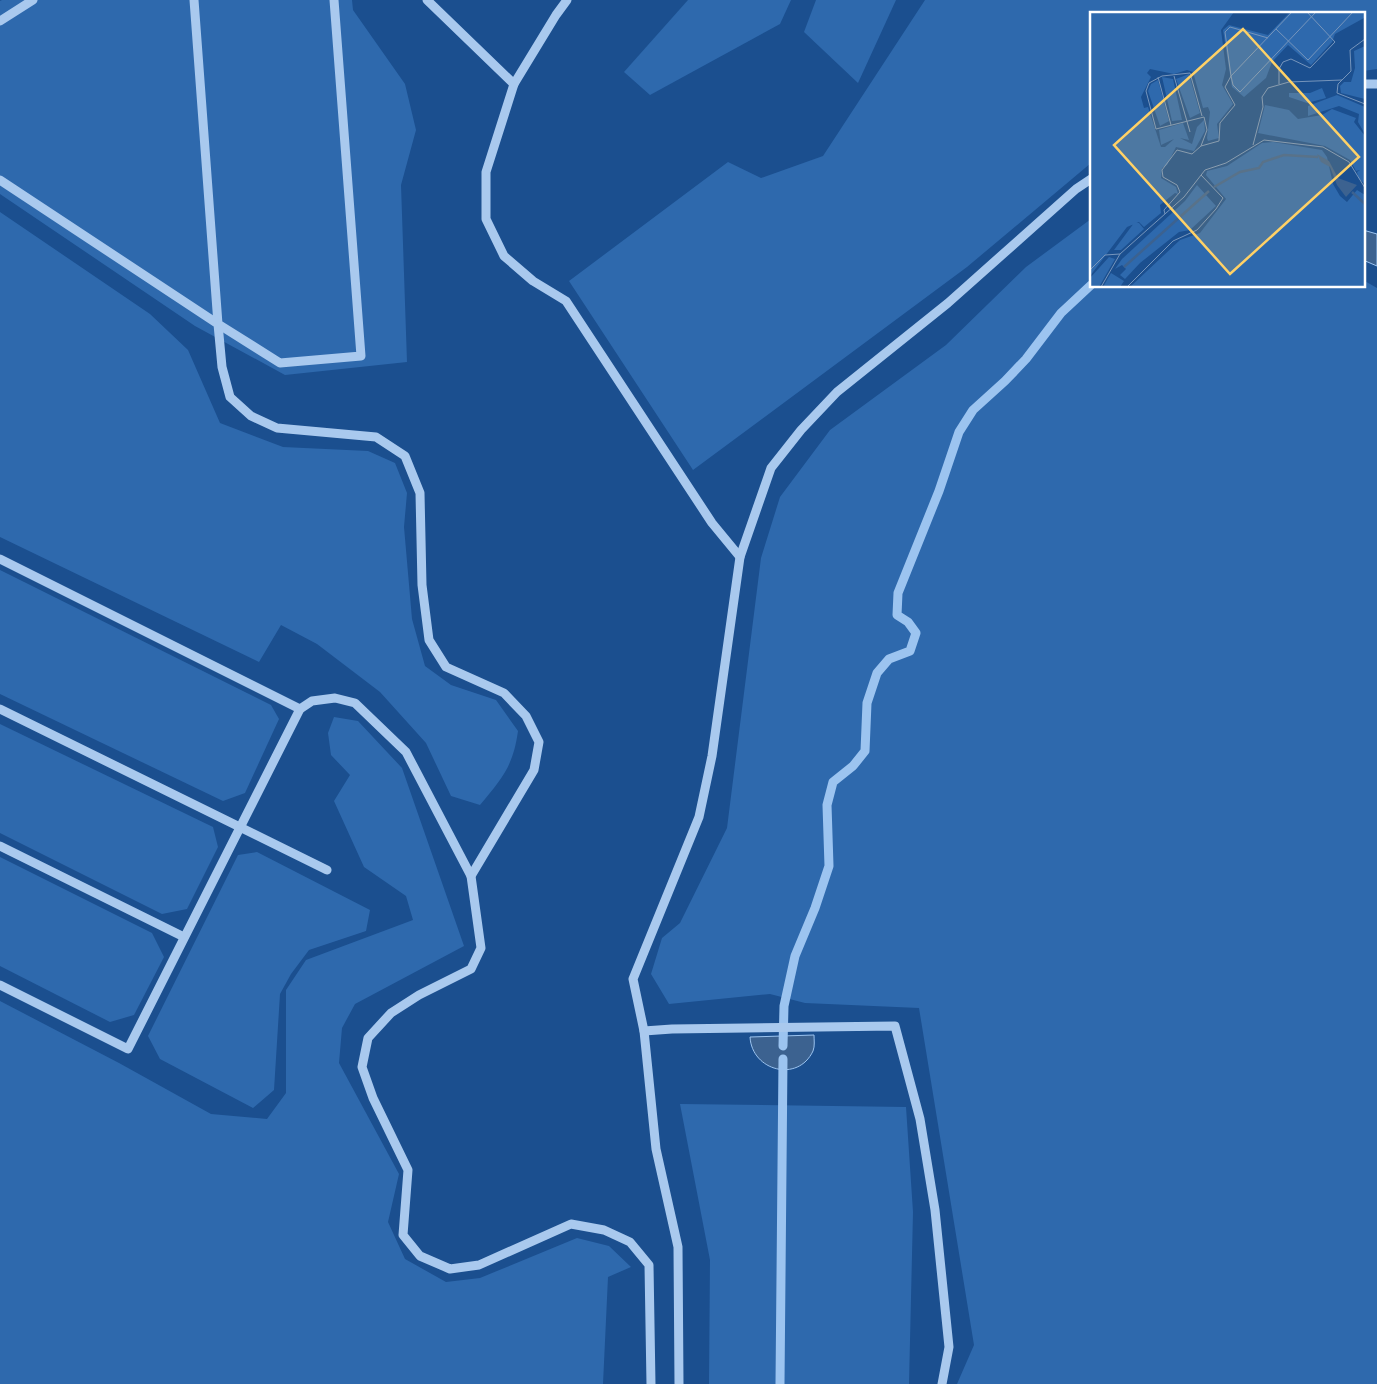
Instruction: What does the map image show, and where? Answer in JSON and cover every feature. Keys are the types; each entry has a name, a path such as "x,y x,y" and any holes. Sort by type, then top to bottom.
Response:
{"street":[{"path":"0,21 33,0"},
{"path":"194,0 218,324 222,367 230,397 251,416 277,428 376,436 405,456 420,493 422,585 429,640 446,667 504,693 526,716 539,742 534,770 472,876"},
{"path":"0,180 280,363 361,356 334,0"},
{"path":"427,0 514,84"},
{"path":"568,0 556,15 514,84 486,172 486,219 504,256 533,281 566,301 712,523 740,557"},
{"path":"1364,84 1377,84"},
{"path":"679,1384 678,1247 656,1149 644,1032 633,979 699,818 712,756 740,557 771,468 801,430 837,392 948,303 1076,189 1090,180"},
{"path":"0,559 300,709"},
{"path":"0,985 128,1049 300,709 312,701 335,698 355,703 406,752 472,876 481,948 471,969 420,995 392,1013 368,1038 362,1068 373,1098 408,1170 403,1235 420,1256 450,1268 479,1265 571,1224 604,1230 630,1242 649,1265 651,1384"},
{"path":"0,709 327,870"},
{"path":"0,846 184,937"},
{"path":"644,1032 672,1029 895,1026 920,1119 935,1210 949,1347 942,1384"}],"shaded area":[{"path":"352,0 353,10 405,84 416,130 401,185 407,362 285,375 195,326 0,194 0,1"},
{"path":"688,0 791,0 780,24 650,95 624,72"},
{"path":"816,0 896,0 858,83 804,32"},
{"path":"925,0 1377,0 1377,69 1364,71 1364,12 1090,12 1090,164 967,267 693,470 569,281 728,162 761,178 823,156"},
{"path":"0,212 150,314 188,350 220,423 283,447 368,451 395,463 407,493 404,527 412,619 425,666 451,685 496,700 518,731 510,763 495,787 480,805 451,796 426,743 380,692 317,644 281,625 259,662 0,537"},
{"path":"1090,220 1090,288 1364,288 1364,281 1377,288 1377,1384 957,1384 974,1345 919,1008 805,1003 770,994 669,1004 651,974 662,938 680,923 727,828 761,558 780,497 830,430 946,345 1026,267"},
{"path":"1364,230 1377,234 1377,266 1364,260"},
{"path":"0,570 271,705 279,719 245,793 223,801 0,694"},
{"path":"334,717 358,721 402,768 464,946 355,1004 342,1028 339,1063 399,1174 388,1222 405,1259 446,1282 480,1278 577,1238 609,1246 631,1267 608,1277 603,1384 0,1384 0,1001 119,1063 211,1114 267,1119 286,1093 286,990 306,960 413,920 406,896 364,867 334,801 350,775 331,755 328,733"},
{"path":"0,724 213,827 218,847 187,909 162,914 0,833"},
{"path":"257,852 370,910 366,931 309,950 291,974 280,994 274,1090 253,1108 160,1059 148,1036 238,855"},
{"path":"0,857 152,933 164,957 134,1015 110,1022 0,966"},
{"path":"814,1035 814,1049 806,1061 797,1067 787,1070 767,1065 759,1058 753,1049 750,1037"},
{"path":"680,1104 906,1107 913,1212 909,1384 709,1384 710,1260"}],"waterway":[{"path":"783,1046 784,1006 795,956 815,908 829,866 827,805 833,782 853,766 865,751 867,703 877,673 889,659 910,651 916,633 908,622 897,615 898,593 939,491 959,432 973,410 1026,359 1061,313 1090,286"},
{"path":"780,1384 783,1059"}]}
